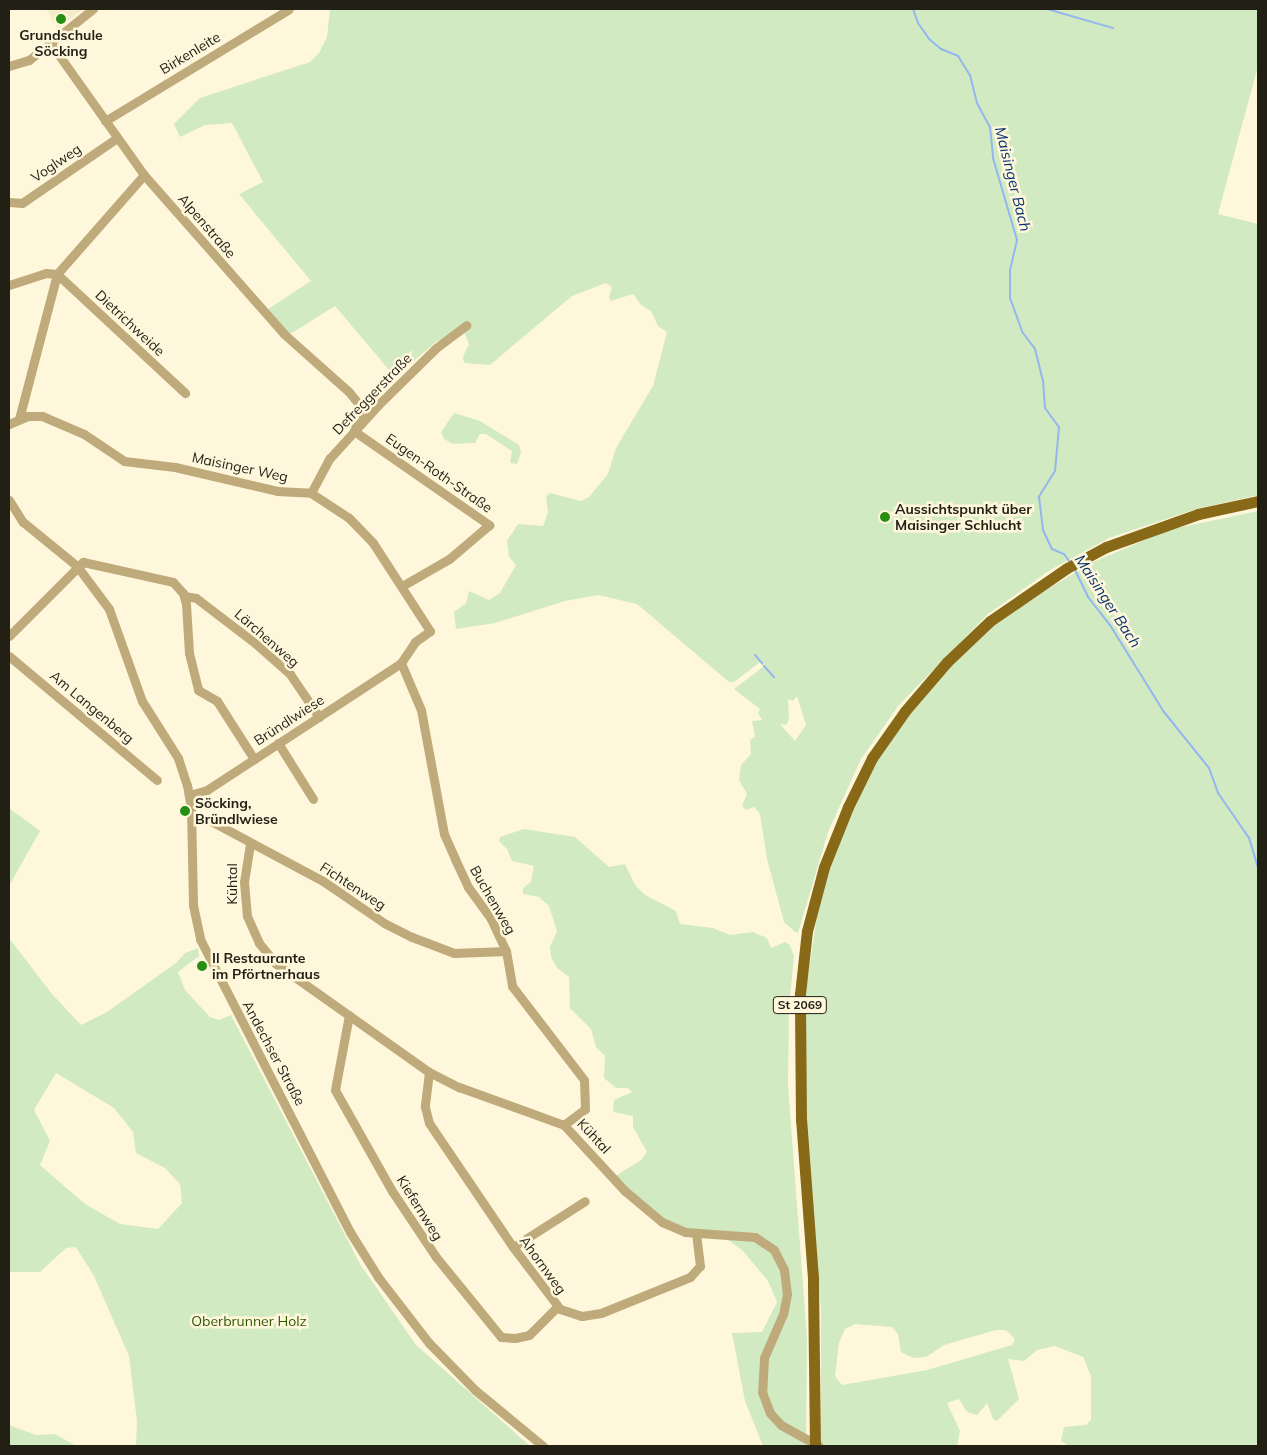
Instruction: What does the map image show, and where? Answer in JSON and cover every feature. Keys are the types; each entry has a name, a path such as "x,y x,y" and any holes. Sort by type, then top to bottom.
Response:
{"main road":[{"name":"St 2069","path":"814,1446 813,1278 799,1061 800,994 806,931 824,867 848,807 872,758 905,710 941,669 990,621 1030,591 1089,556 1140,533 1198,514 1258,501"}],"street":[{"path":"9,66 29,60 92,9"},
{"name":"Birkenleite","path":"106,121 289,9"},
{"name":"Alpenstraße","path":"51,44 144,175 284,334 349,392 362,408 354,431"},
{"name":"Voglweg","path":"9,202 22,203 117,138"},
{"path":"19,419 57,274 144,175"},
{"path":"9,285 46,273 57,274"},
{"name":"Dietrichweide","path":"57,274 184,392"},
{"name":"Defreggerstraße","path":"311,493 330,458 354,431 436,348 466,325"},
{"name":"Maisinger Weg","path":"9,424 19,419 42,416 55,419 124,461 175,467 277,491 311,493"},
{"name":"Eugen-Roth-Straße","path":"354,431 489,525 449,559 402,586"},
{"path":"311,493 355,524 373,543 430,631 415,642 402,663"},
{"name":"Andechser Straße","path":"9,502 23,522 77,566 109,609 142,701 178,758 189,795 192,816 193,905 200,939 350,1232 384,1286 429,1343 475,1390 543,1446"},
{"name":"Lärchenweg","path":"77,566 87,561 166,579 178,586 184,596 196,598 290,674 319,717"},
{"path":"9,636 77,566"},
{"path":"184,596 189,653 198,690 218,702 254,758"},
{"name":"Am Langenberg","path":"9,656 157,780"},
{"name":"Bründlwiese","path":"189,795 207,790 402,663"},
{"name":"Buchenweg","path":"402,663 421,710 444,834 468,888 491,919 506,951 512,986 584,1080 585,1109 564,1125"},
{"path":"278,743 313,799"},
{"name":"Fichtenweg","path":"192,816 211,821 250,844 323,881 384,923 412,937 454,953 506,951"},
{"name":"Kühtal","path":"250,844 243,895 251,930 276,963 429,1072 458,1087 564,1125 649,1214 685,1232 755,1237 774,1250 780,1258 787,1294 783,1314 764,1358 761,1388 770,1413 795,1435 819,1446"},
{"name":"Kiefernweg","path":"349,1015 335,1090 392,1191 436,1257 501,1337 515,1338 532,1333 556,1306"},
{"name":"Ahornweg","path":"429,1072 424,1107 428,1119 513,1247 556,1306 582,1316 601,1313 687,1279 700,1266 696,1233"},
{"path":"513,1247 585,1201"}],"shaded area":[{"name":"Grundschule Söcking","path":"46,9 83,9 58,29"}],"green space":[{"path":"330,9 1258,9 1258,66 1218,214 1258,224 1258,495 1196,509 1109,538 1050,570 987,615 899,705 861,759 828,832 798,933 795,932 784,922 767,859 760,814 754,807 746,810 742,806 747,794 739,780 741,765 751,754 750,740 755,737 752,721 762,720 758,713 760,709 734,689 763,667 760,662 734,682 729,682 637,604 598,595 565,601 495,623 456,629 454,612 466,603 469,591 489,600 500,593 516,565 509,557 507,541 518,524 543,526 548,512 546,497 550,493 581,501 589,497 608,474 616,448 653,386 667,332 658,326 651,311 641,305 633,294 611,301 609,297 612,287 606,283 572,296 490,365 464,363 463,357 469,344 463,330 443,343 437,341 395,377 335,306 290,334 268,309 311,281 239,194 263,182 232,123 205,125 180,137 174,124 200,98 310,62 319,53 327,37","holes":["797,696 806,725 795,741 780,724 786,725 789,720 788,699 793,701"]},
{"path":"454,413 480,421 519,445 521,453 517,464 510,463 512,451 486,434 480,434 475,443 453,444 444,439 441,432"},
{"path":"1258,511 1258,1446 1069,1446 1061,1441 1064,1427 1086,1425 1091,1420 1091,1376 1083,1357 1055,1346 1037,1350 1024,1361 1008,1359 1019,1399 997,1421 993,1419 987,1403 977,1415 967,1412 959,1399 947,1403 960,1431 957,1446 821,1446 821,1310 805,1123 804,1004 817,915 831,862 880,755 909,716 951,667 993,626 1033,598 1089,564 1168,530","holes":["855,1324 892,1327 898,1334 901,1352 913,1358 926,1357 944,1345 996,1330 1006,1330 1015,1339 1012,1345 927,1370 842,1385 835,1376 839,1343 845,1329"]},
{"path":"9,808 40,831 9,886"},
{"path":"524,829 575,837 609,867 625,864 635,885 645,895 676,911 680,924 713,928 730,935 753,932 767,938 771,948 785,942 790,945 794,956 789,1008 788,1085 807,1338 806,1446 763,1446 745,1401 732,1333 762,1332 777,1302 768,1281 743,1251 719,1233 685,1230 663,1220 614,1177 641,1160 647,1152 633,1127 633,1116 613,1112 614,1100 632,1092 628,1088 616,1088 604,1078 605,1056 596,1047 591,1029 570,1008 569,977 557,968 551,957 550,947 557,931 549,906 539,897 523,894 523,888 531,882 534,866 512,861 507,849 499,841 500,837"},
{"name":"Oberbrunner Holz","path":"9,938 52,994 81,1025 107,1012 176,963 185,953 198,948 199,956 178,972 185,990 210,1017 219,1020 231,1015 360,1264 416,1345 530,1446 136,1446 137,1421 129,1356 94,1276 76,1247 66,1248 40,1272 9,1272","holes":["56,1073 114,1108 133,1132 136,1153 165,1168 180,1184 182,1203 158,1229 120,1224 85,1204 40,1165 50,1141 34,1110"]},
{"path":"9,1425 36,1435 55,1434 76,1446 9,1446"}],"waterway":[{"name":"Maisinger Bach","path":"913,9 918,23 929,39 941,49 958,56 970,75 977,103 990,127 993,158 1017,240 1010,271 1010,298 1023,333 1035,349 1043,380 1045,408 1059,427 1055,471 1039,497 1043,530 1052,549 1064,554 1069,561"},
{"path":"1047,9 1113,28"},
{"name":"Maisinger Bach","path":"1075,570 1088,597 1110,625 1164,712 1209,768 1218,793 1249,838 1258,868"},
{"path":"755,655 762,663"},
{"path":"764,666 774,677"}],"place":[{"name":"Grundschule Söcking","path":"61,19"},
{"name":"Aussichtspunkt über Maisinger Schlucht","path":"885,517"},
{"name":"Söcking, Bründlwiese","path":"185,811"},
{"name":"Il Restaurante im Pförtnerhaus","path":"202,966"}]}
